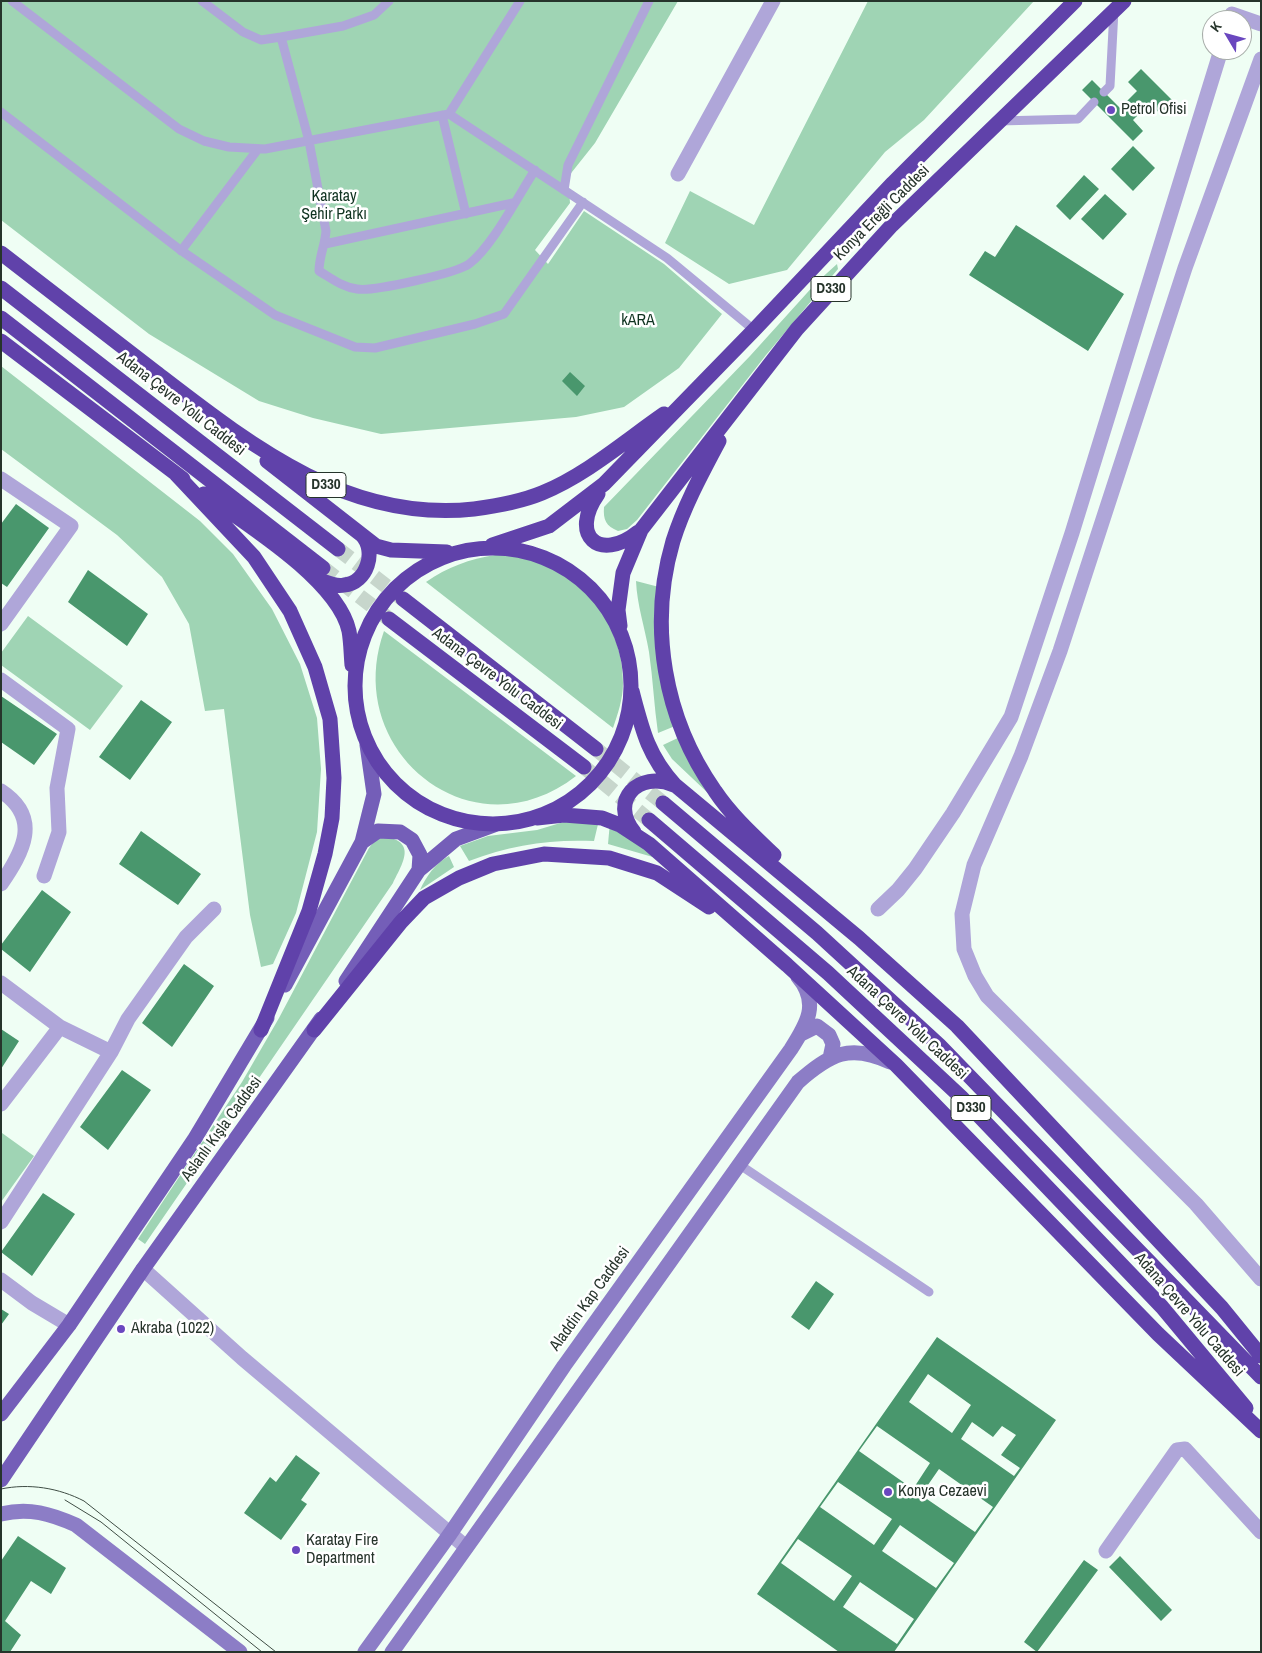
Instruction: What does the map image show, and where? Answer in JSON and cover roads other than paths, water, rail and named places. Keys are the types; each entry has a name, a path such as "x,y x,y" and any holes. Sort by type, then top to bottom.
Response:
{"highway":[{"name":"Konya Ereğli Caddesi","path":"486,547 549,526 604,484 754,330 893,183 1075,1"},
{"name":"Konya Ereğli Caddesi","path":"620,630 618,610 623,573 641,530 797,329 892,225 1119,6"},
{"name":"D330","path":"1,253 226,426 308,477 360,499 426,511 465,510 502,506 541,494 561,483 690,396"},
{"name":"Adana Çevre Yolu Caddesi","path":"1,288 338,549"},
{"path":"1,318 337,586 354,583 368,564 368,546 364,537 355,529"},
{"path":"1,340 176,474 253,529 320,573 348,629 355,704 367,745 380,768 398,788 419,804 442,816 467,823 494,825 564,815 602,818 620,825 637,836 757,938 896,1065 1158,1334 1261,1429"},
{"path":"738,404 686,508 674,541 663,588 661,609 666,675 683,733 702,772 716,793 753,834 859,938"},
{"path":"226,426 283,474 376,546 391,550 456,552 486,547 519,550 558,564 580,578 603,601 620,630 629,660 632,691 648,748 664,774 859,938 957,1026 1222,1308 1261,1356"},
{"path":"176,474 254,557 290,611 315,667 330,719 334,778 332,818 326,854 309,911 261,1030"},
{"path":"604,484 588,510 585,522 587,533 602,546 614,546 626,542 641,530"},
{"path":"355,704 355,674 359,651 366,630 382,603 415,572 456,552"},
{"name":"Adana Çevre Yolu Caddesi","path":"403,599 596,749"},
{"name":"Adana Çevre Yolu Caddesi","path":"389,619 584,767"},
{"path":"536,818 574,799 604,769 624,732 632,691"},
{"path":"637,836 625,818 624,809 627,799 644,781 655,779 675,785"},
{"name":"Adana Çevre Yolu Caddesi","path":"663,803 817,933 939,1046 1261,1377"},
{"name":"Adana Çevre Yolu Caddesi","path":"649,820 828,973 960,1097 1162,1307 1221,1375 1261,1429"},
{"path":"314,1030 401,922 424,898 459,878 509,860 544,854 571,854 609,858 657,873 757,938"}],"main road":[{"name":"Aslanlı Kışla Caddesi","path":"4,1409 69,1325 194,1140 261,1030 362,842 374,794 367,745"},
{"name":"Aslanlı Kışla Caddesi","path":"1,1480 143,1269 314,1030 419,870 456,839 494,825"},
{"path":"362,842 378,831 400,832 412,840 420,855 419,870"},
{"path":"1,1463 33,1431"}],"street":[{"path":"678,174 773,1"},
{"path":"1261,59 1185,268 1060,651 1021,756 974,865 962,914 964,949 975,976 987,996 1196,1204 1261,1280"},
{"path":"878,908 898,890 915,869 953,813 1011,717 1072,533 1218,60"},
{"path":"1,479 72,526 4,616"},
{"path":"1,680 68,729 57,788 59,832 44,876"},
{"path":"1,791 12,798 22,813 26,828 19,856 1,884"},
{"path":"1,1222 111,1052 128,1020 186,937 214,910"},
{"name":"Aladdin Kap Caddesi","path":"365,1652 450,1534 564,1366 800,1034 809,1018 807,987 787,965"},
{"path":"1,983 60,1027 111,1052"},
{"path":"800,1034 809,1028 817,1026 823,1029 834,1044 830,1058"},
{"path":"1,1104 60,1027"},
{"path":"392,1652 798,1082 830,1058 849,1052 871,1053 896,1065"},
{"path":"143,1269 242,1358 466,1547"},
{"path":"1,1280 69,1325"},
{"path":"1106,1550 1177,1450 1185,1449 1261,1532"},
{"path":"1,1514 19,1510 38,1512 57,1517 76,1526 240,1652"}],"lane":[{"path":"12,1 179,129 204,140 229,147 258,149 446,115 535,170 667,258 754,330"},
{"path":"202,1 243,32 261,40 343,26 374,15 389,1"},
{"path":"466,214 446,115 520,1"},
{"path":"564,190 568,165 649,1"},
{"path":"1104,92 1110,86 1119,6"},
{"path":"281,37 309,141 326,231 325,244 319,259 319,270 342,285 358,290 403,284 468,266 480,253 535,170"},
{"path":"999,121 1078,119 1094,102"},
{"path":"1,112 181,251 275,315 355,347 375,348 475,324 504,314 583,202"},
{"path":"181,251 258,149"},
{"path":"325,244 513,203"},
{"path":"740,1165 929,1292"}],"tunnel":[{"path":"338,549 403,599"},
{"path":"323,568 389,619"},
{"path":"596,749 663,803"},
{"path":"584,767 649,820"}],"tram line":[{"path":"1,1489 12,1487 44,1488 84,1501 276,1652"},
{"path":"65,1500 101,1522 262,1652"}],"place":[{"name":"Petrol Ofisi","path":"1111,110"},
{"name":"Akraba (1022)","path":"121,1329"},
{"name":"Konya Cezaevi","path":"888,1492"},
{"name":"Karatay Fire Department","path":"296,1550"}],"park label":[{"name":"Karatay Şehir Parkı","path":"334,206"},
{"name":"kARA","path":"638,321"}]}
